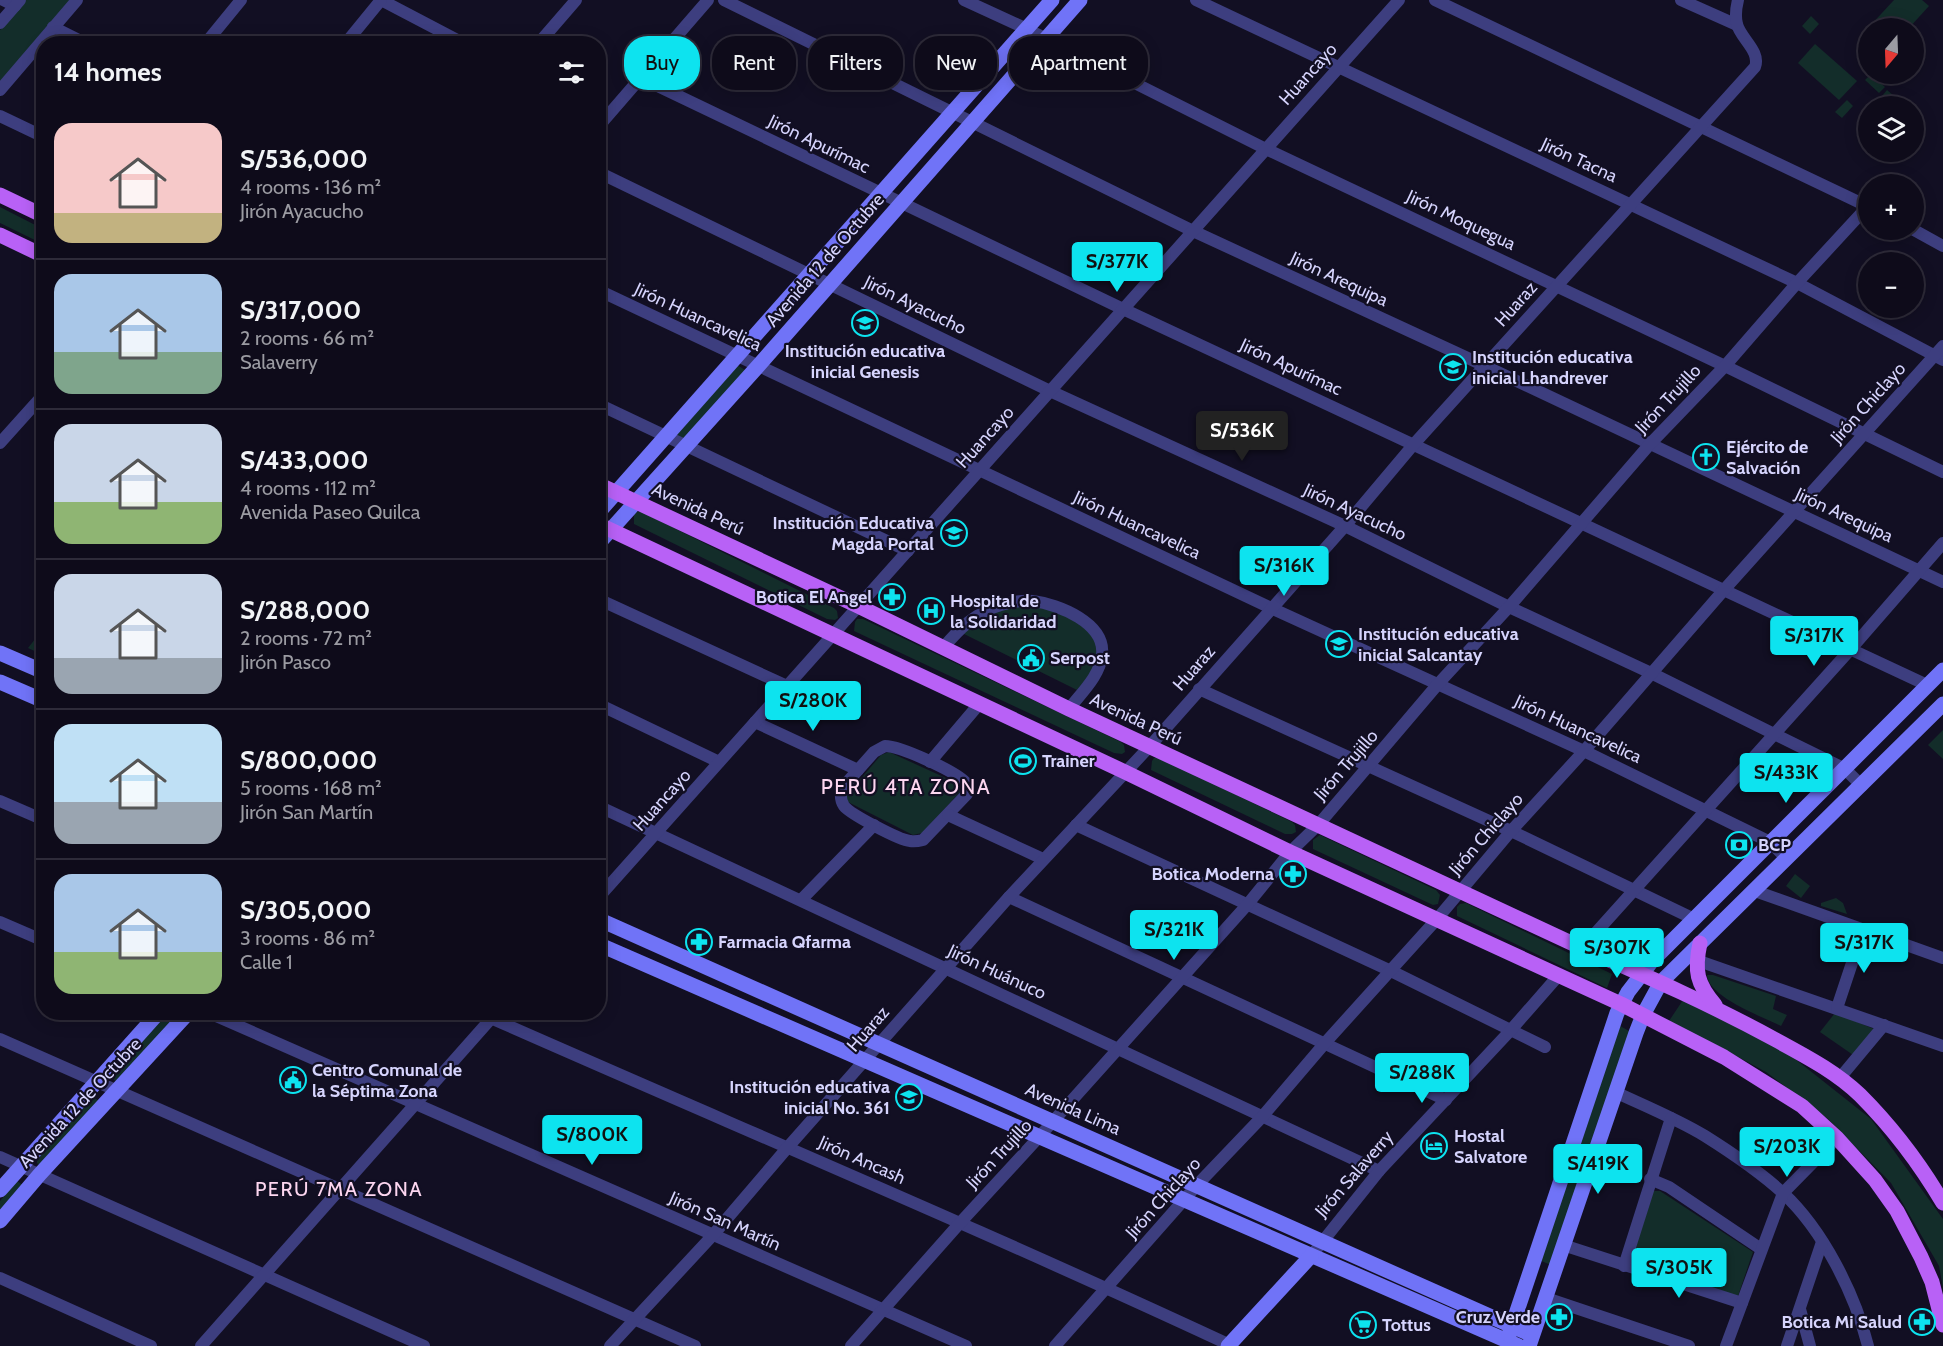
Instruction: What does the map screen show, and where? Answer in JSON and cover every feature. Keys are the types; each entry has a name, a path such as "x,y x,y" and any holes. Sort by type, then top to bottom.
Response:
{"main road":[{"name":"Avenida 12 de Octubre","path":"606,505 1052,0"},
{"name":"Avenida 12 de Octubre","path":"1049,36 1080,0"},
{"name":"Avenida 12 de Octubre","path":"606,526 636,502 1009,81"},
{"path":"0,195 36,212"},
{"path":"0,235 36,252"},
{"name":"Avenida Perú","path":"606,488 858,606 1069,709 1582,948 1661,981 1717,1008 1826,1068 1859,1094 1893,1131 1943,1203"},
{"path":"606,527 1290,852 1621,1004 1724,1057 1793,1100 1837,1138 1875,1180 1897,1210 1932,1281 1943,1325"},
{"path":"1,655 36,669"},
{"path":"1510,1340 1621,1004 1642,973 1692,918 1943,670"},
{"path":"0,682 36,698"},
{"path":"1531,1340 1643,1015 1661,981 1943,704"},
{"name":"Avenida Lima","path":"606,923 1322,1241 1510,1340"},
{"path":"1700,943 1696,972 1700,984 1717,1008"},
{"name":"Avenida Lima","path":"606,947 1311,1256 1510,1340 1531,1340"},
{"name":"Avenida 12 de Octubre","path":"0,1190 152,1020"},
{"name":"Avenida 12 de Octubre","path":"0,1221 40,1174 182,1020"},
{"name":"Jirón Salaverry","path":"1229,1345 1311,1256"}],"street":[{"path":"0,23 17,3 3,0"},
{"path":"45,36 76,0"},
{"path":"352,36 381,0 450,36"},
{"path":"545,36 576,0"},
{"path":"677,36 708,0"},
{"name":"Jirón Arequipa","path":"724,0 1192,231 1943,582"},
{"name":"Jirón Moquegua","path":"964,0 1040,36"},
{"name":"Jirón Tacna","path":"1196,0 1797,283 1939,358"},
{"name":"Huancayo","path":"606,889 1399,0"},
{"path":"1435,0 1858,201"},
{"path":"1681,0 1737,25 1738,0"},
{"path":"211,36 236,2"},
{"name":"Huaraz","path":"610,1346 713,1235 1009,897 1150,746 1345,526 1414,444 1755,67 1756,57 1737,25"},
{"path":"53,27 71,36"},
{"path":"0,90 36,47"},
{"path":"606,117 630,90"},
{"name":"Jirón Apurímac","path":"666,90 1123,309 1927,685"},
{"name":"Jirón Moquegua","path":"1148,90 1266,149 1943,472"},
{"path":"0,116 36,133"},
{"name":"Jirón Ayacucho","path":"606,176 811,273 1050,391 1345,526 1509,607 1652,673 1845,769 1862,786"},
{"name":"Jirón Trujillo","path":"851,1346 1247,904 1290,852 1319,824 1370,767 1438,684 1509,607 1650,444 1725,366 1858,217"},
{"path":"1924,236 1943,246"},
{"name":"Jirón Huancavelica","path":"606,294 1271,608 1584,751 1770,842 1787,859"},
{"name":"Jirón Chiclayo","path":"1055,1346 1197,1185 1262,1117 1862,434 1939,358 1943,346"},
{"path":"0,443 36,403"},
{"path":"606,408 908,551"},
{"path":"1582,948 1943,543"},
{"path":"943,648 954,634 975,616 1000,605 1030,601 1058,607 1073,614 1097,633 1102,643 1103,654 1095,675 1069,709"},
{"path":"606,603 787,686"},
{"path":"1199,689 1511,831 1692,918"},
{"path":"930,762 980,703"},
{"path":"606,709 719,762"},
{"path":"755,722 858,770"},
{"path":"885,746 899,748 930,762 956,774 967,784 967,794 928,837 919,841 903,839 850,812 840,798 842,788 874,752 885,746"},
{"path":"0,801 36,817"},
{"name":"Jirón Huánuco","path":"606,810 1379,1171"},
{"path":"948,815 1043,859"},
{"path":"801,900 874,825"},
{"path":"1076,825 1391,971 1545,1047"},
{"path":"1755,891 1943,958"},
{"path":"1009,897 1446,1100"},
{"path":"0,922 36,938"},
{"path":"1837,1008 1863,930"},
{"path":"1696,960 1943,1046"},
{"name":"Jirón Salaverry","path":"1311,1256 1379,1171 1559,975"},
{"name":"Jirón San Martín","path":"225,1020 966,1346"},
{"path":"201,1346 491,1020"},
{"name":"Jirón Ancash","path":"503,1020 958,1224 1107,1288 1229,1345"},
{"path":"1839,1079 1884,1025"},
{"path":"0,1039 695,1346"},
{"path":"1616,1092 1705,1136 1783,1193 1804,1216 1843,1277 1857,1307 1868,1346"},
{"path":"1624,1266 1671,1118"},
{"path":"1726,1346 1783,1193 1837,1138"},
{"path":"0,1157 424,1346"},
{"path":"1650,1179 1669,1187 1761,1249"},
{"path":"1787,1346 1822,1242"},
{"path":"1563,1245 1742,1303"},
{"path":"0,1278 151,1346"},
{"path":"1546,1298 1668,1342 1689,1346"},
{"path":"1800,1309 1809,1346"}],"green space":[{"path":"26,0 71,0 40,36 36,36 36,41 0,83 0,30"},
{"path":"1894,0 1922,0 1929,6 1918,18 1877,18"},
{"path":"1811,16 1819,24 1810,34 1802,26"},
{"path":"1815,44 1857,81 1839,100 1798,63"},
{"path":"1869,84 1882,84 1885,87 1879,93"},
{"path":"1887,90 1894,96 1882,96"},
{"path":"1847,100 1853,106 1842,118 1835,112"},
{"path":"0,207 36,225 36,241 0,223"},
{"path":"737,365 750,373 686,443 675,437"},
{"path":"642,512 834,608 838,618 827,619 634,524 634,515"},
{"path":"1030,603 1058,608 1095,636 1097,653 1094,666 1077,690 962,633 993,613"},
{"path":"857,619 863,619 1121,742 1125,752 1114,753 854,631"},
{"path":"36,638 36,652 28,648"},
{"path":"1943,730 1943,759 1928,745"},
{"path":"889,752 959,784 962,790 922,833 913,835 848,802 846,796 881,755"},
{"path":"1154,758 1160,758 1292,822 1296,832 1285,834 1151,770"},
{"path":"1320,835 1436,890 1440,895 1438,904 1433,905 1313,849 1313,840"},
{"path":"1795,874 1810,886 1801,898 1786,886"},
{"path":"1836,898 1843,903 1847,914 1821,906 1821,903"},
{"path":"1466,903 1612,974 1607,988 1457,916 1457,907"},
{"path":"1707,975 1776,996 1773,1009 1787,1015 1781,1026 1726,998 1716,991"},
{"path":"1683,1000 1780,1047 1871,1119 1943,1219 1943,1288 1939,1266 1891,1183 1828,1119 1766,1072 1714,1044 1667,1024"},
{"path":"1835,1013 1879,1031 1856,1057 1820,1032"},
{"path":"160,1020 174,1020 119,1082 114,1080 112,1074"},
{"path":"1620,1026 1631,1032 1551,1265 1539,1260"},
{"path":"92,1096 99,1101 39,1165 37,1159"},
{"path":"17,1181 24,1186 0,1214 0,1201"},
{"path":"1653,1191 1660,1191 1753,1252 1738,1296 1629,1263"}],"place":[{"name":"Institución educativa inicial Genesis","path":"865,323"},
{"name":"Institución educativa inicial Lhandrever","path":"1453,367"},
{"name":"Ejército de Salvación","path":"1706,457"},
{"name":"Institución Educativa Magda Portal","path":"954,533"},
{"name":"Botica El Angel","path":"892,597"},
{"name":"Hospital de la Solidaridad","path":"931,611"},
{"name":"Institución educativa inicial Salcantay","path":"1339,644"},
{"name":"Serpost","path":"1031,658"},
{"name":"Trainer","path":"1023,761"},
{"name":"BCP","path":"1739,845"},
{"name":"Botica Moderna","path":"1293,874"},
{"name":"Farmacia Qfarma","path":"699,942"},
{"name":"Centro Comunal de la Séptima Zona","path":"293,1080"},
{"name":"Institución educativa inicial No. 361","path":"909,1097"},
{"name":"Hostal Salvatore","path":"1434,1146"},
{"name":"Cruz Verde","path":"1559,1317"},
{"name":"Botica Mi Salud","path":"1922,1322"},
{"name":"Tottus","path":"1363,1325"}],"district":[{"name":"PERÚ 4TA ZONA","path":"906,787"},
{"name":"PERÚ 7MA ZONA","path":"339,1189"}]}
